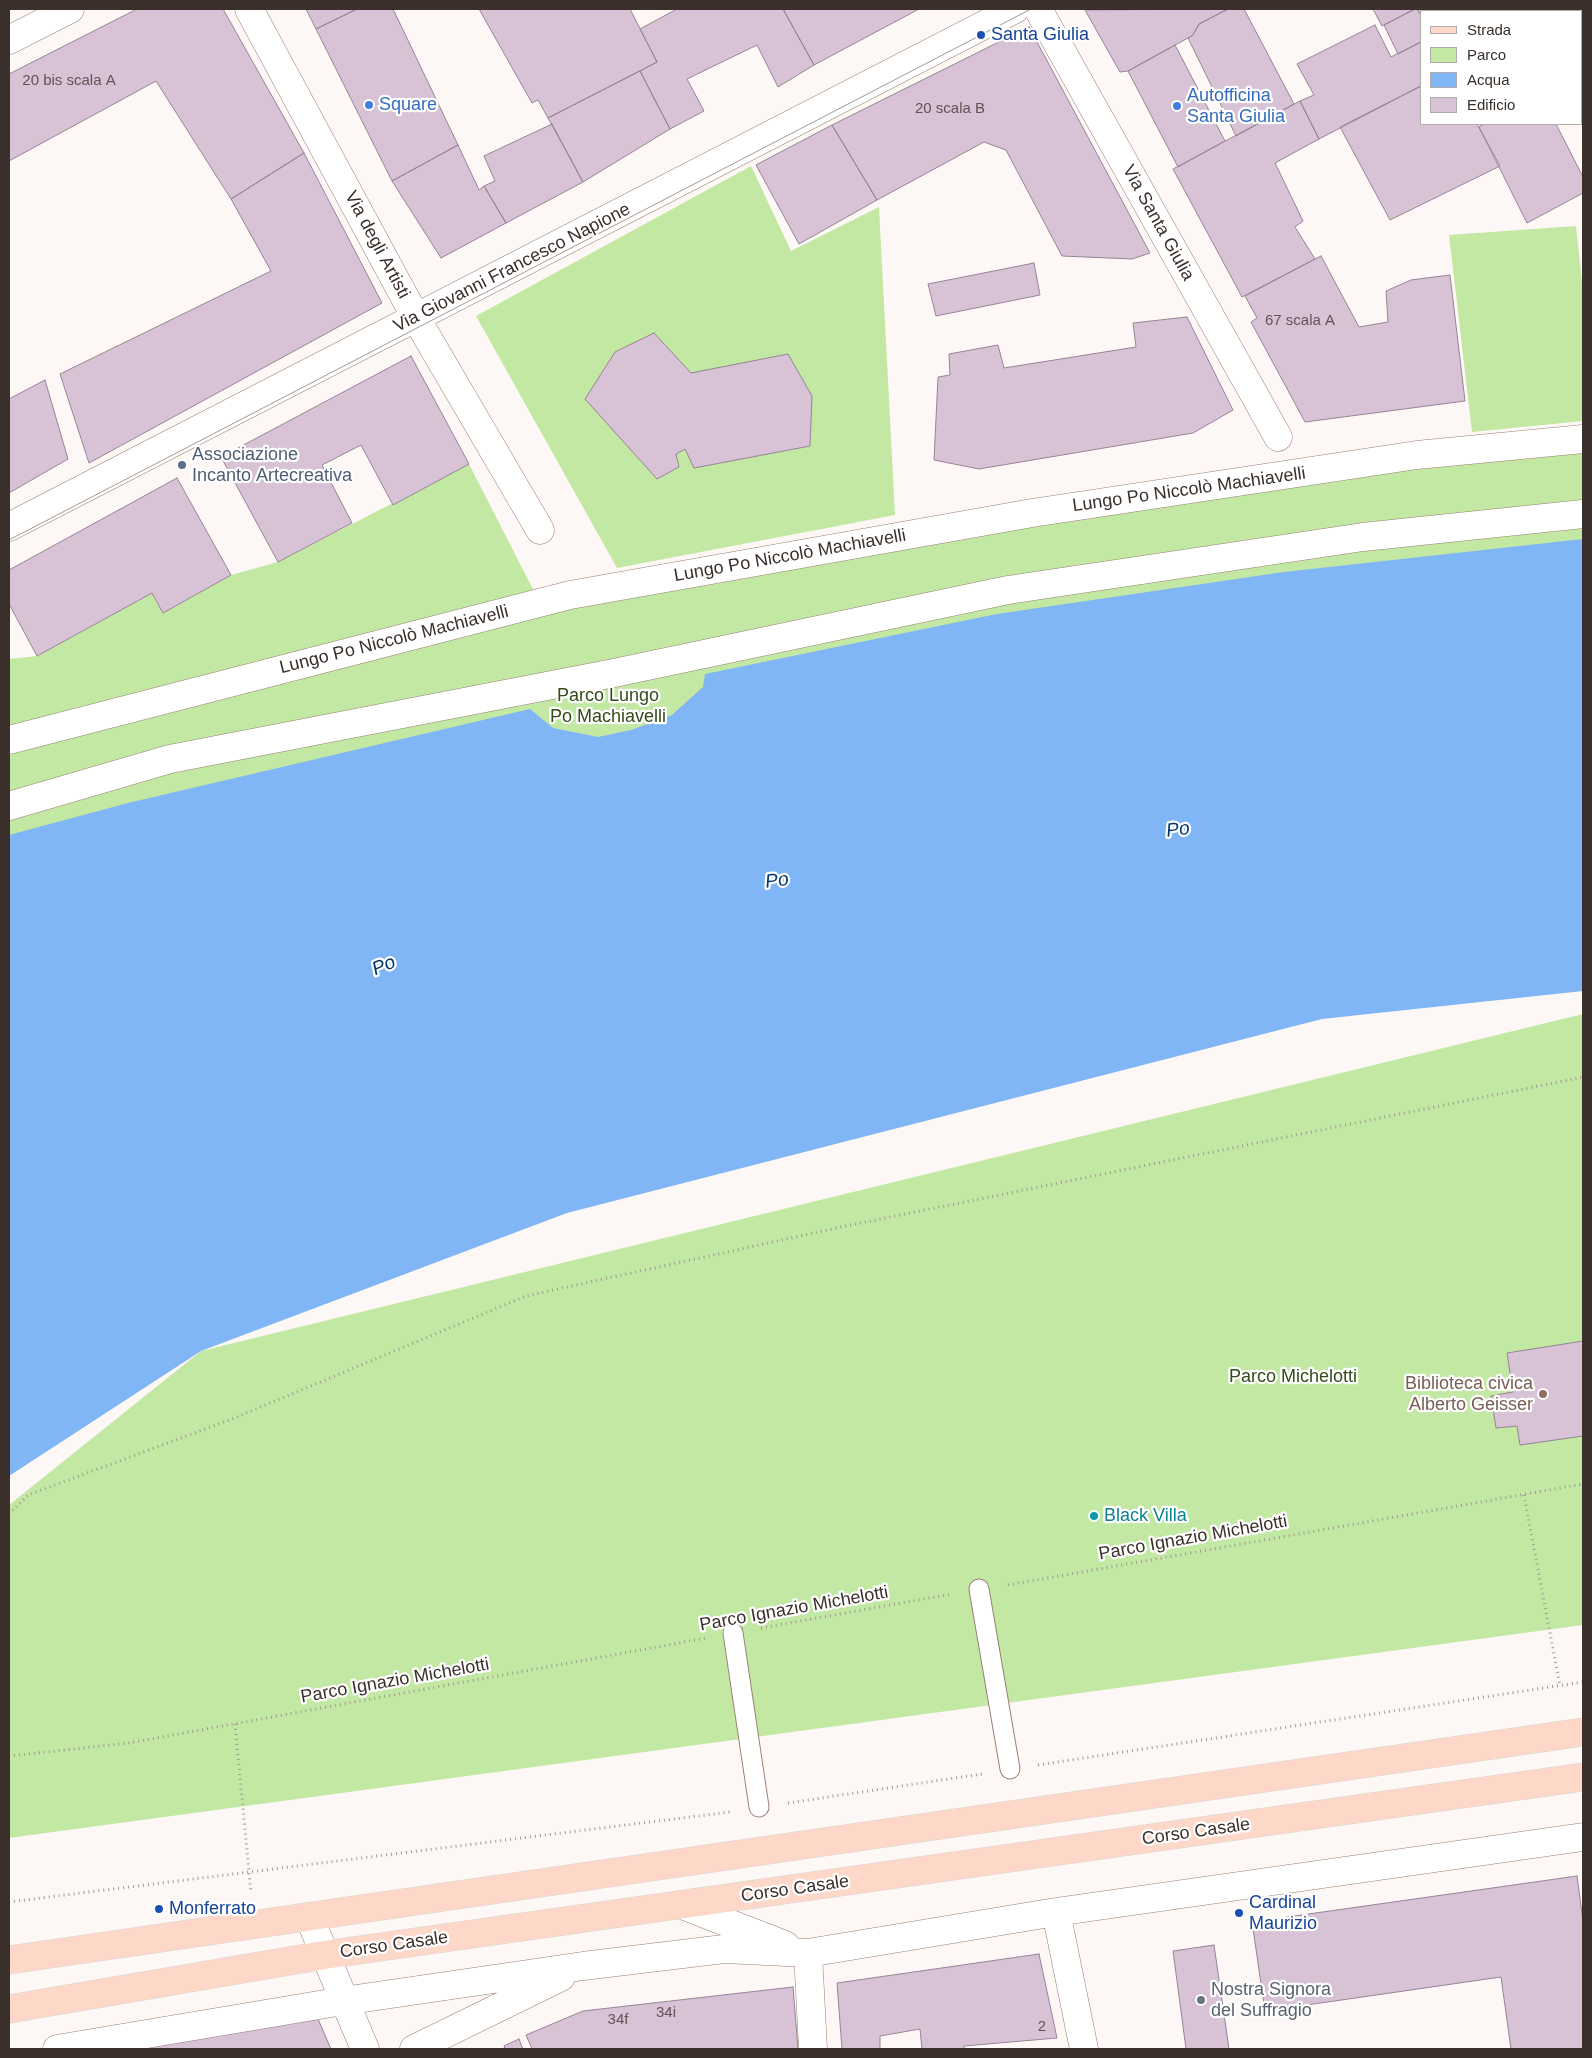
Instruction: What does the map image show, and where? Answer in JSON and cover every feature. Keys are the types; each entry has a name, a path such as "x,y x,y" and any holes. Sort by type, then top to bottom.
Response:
{"main road":[{"path":"9,1960 1583,1732"},
{"name":"Corso Casale","path":"9,2009 324,1954 1583,1777"}],"street":[{"path":"9,40 70,9"},
{"name":"Via degli Artisti","path":"249,9 416,318 540,530"},
{"name":"Via Giovanni Francesco Napione","path":"9,527 1015,9"},
{"name":"Via Santa Giulia","path":"1038,9 1278,437"},
{"name":"Lungo Po Niccolò Machiavelli","path":"9,740 570,595 1032,513 1417,455 1583,439"},
{"path":"9,806 170,759 614,673 1008,590 1363,537 1583,514"},
{"path":"57,2049 343,2001 583,1966 724,1949 808,1953 1056,1912 1583,1837"},
{"path":"682,1905 808,1953"},
{"path":"1056,1912 1084,2049"},
{"path":"309,1916 343,2001 365,2049"},
{"path":"808,1953 813,2049"},
{"path":"414,2049 583,1966"}],"lane":[{"path":"979,1590 1010,1770"},
{"path":"733,1633 759,1807"}],"path":[{"path":"9,1514 28,1495 232,1419 526,1296 846,1226 1583,1077"},
{"name":"Parco Ignazio Michelotti","path":"9,1756 129,1743 733,1633 1583,1484"},
{"path":"1524,1494 1560,1686"},
{"path":"9,1902 759,1807 1583,1682"},
{"path":"235,1724 248,1872"}],"green space":[{"path":"1534,9 1582,10 1534,10"},
{"path":"1582,11 1583,13 1583,102 1582,100"},
{"path":"751,166 791,251 879,207 895,515 617,568 476,316"},
{"path":"1576,226 1583,291 1583,421 1472,432 1449,235"},
{"name":"Parco Lungo Po Machiavelli","path":"1583,439 1583,584 677,742 9,880 9,659 37,656 152,593 163,613 231,575 278,562 469,464 540,603"},
{"name":"Parco Michelotti","path":"1583,1014 1583,1625 9,1838 9,1505 201,1351"}],"water":[{"name":"Po","path":"1583,539 1583,991 1322,1019 567,1213 201,1351 9,1476 9,835 128,803 530,709 553,728 598,737 631,730 672,715 703,687 705,674 997,614 1284,572"}],"building":[{"path":"137,9 223,9 304,153 231,199 156,81 9,161 9,74"},
{"path":"306,9 357,9 316,29"},
{"path":"357,9 393,9 458,145 392,181 316,29"},
{"path":"479,9 630,9 657,62 548,118 538,100 532,103"},
{"path":"677,9 783,9 814,65 778,87 757,45 687,79 704,111 670,129 640,71 657,62 640,29"},
{"path":"783,9 919,9 814,65"},
{"path":"1228,9 1199,24 1193,35 1188,38 1128,71 1120,72 1085,10"},
{"path":"1228,9 1244,9 1294,104 1236,136 1188,38 1193,35 1199,24"},
{"path":"1373,9 1415,9 1382,26"},
{"path":"1417,9 1420,14 1420,43 1398,54 1384,25"},
{"path":"1417,9 1534,10 1420,10 1420,14"},
{"path":"1375,25 1391,57 1420,42 1420,87 1319,139 1300,101 1314,95 1297,64"},
{"path":"1029,27 1150,253 1132,259 1062,256 1006,150 984,142 877,200 832,125"},
{"name":"Autofficina Santa Giulia","path":"1175,45 1225,141 1178,167 1128,71"},
{"path":"640,71 670,129 583,182 548,118"},
{"path":"1420,87 1420,125 1478,125 1500,166 1390,220 1340,127"},
{"path":"1300,101 1319,139 1275,163 1303,221 1295,227 1315,259 1242,297 1173,169"},
{"path":"552,124 583,182 506,223 484,186 495,181 484,156"},
{"path":"832,125 877,200 799,244 756,165"},
{"path":"1482,125 1557,125 1583,177 1583,193 1527,223 1479,127"},
{"path":"458,145 479,190 484,186 506,223 441,258 392,181"},
{"path":"304,153 382,303 89,463 60,374 271,271 231,199"},
{"path":"1321,256 1359,327 1388,322 1386,291 1411,280 1450,275 1465,401 1305,422 1251,322 1257,318 1245,296"},
{"path":"1034,263 1040,295 936,316 928,284"},
{"path":"1187,317 1233,410 1193,433 979,469 934,460 938,377 950,375 949,354 998,345 1004,368 1136,347 1133,323"},
{"path":"654,333 691,373 788,354 812,396 810,446 694,468 685,449 676,454 679,467 657,479 585,399 615,352"},
{"path":"411,356 469,464 393,505 361,445 322,465 352,523 278,562 221,457"},
{"path":"45,380 68,459 9,493 9,399"},
{"path":"177,478 231,575 163,613 152,593 37,656 9,604 9,570"},
{"name":"Biblioteca civica Alberto Geisser","path":"1583,1341 1583,1436 1520,1445 1517,1426 1496,1428 1491,1396 1513,1392 1507,1353"},
{"path":"1577,1876 1583,1921 1583,2049 1511,2049 1501,1977 1265,2011 1252,1922"},
{"name":"Nostra Signora del Suffragio","path":"1214,1945 1229,2049 1186,2049 1173,1951"},
{"path":"1039,1954 1057,2038 964,2046 964,2049 922,2049 920,2029 880,2036 880,2049 842,2049 837,1983"},
{"path":"793,1987 798,2049 532,2049 526,2035 583,2011"},
{"path":"318,2019 331,2049 127,2049"},
{"path":"519,2039 523,2049 505,2049 504,2046"}],"tram line":[{"path":"9,540 1031,9"}],"place":[{"name":"Santa Giulia","path":"981,35"},
{"name":"Square","path":"369,105"},
{"name":"Autofficina Santa Giulia","path":"1177,106"},
{"name":"Associazione Incanto Artecreativa","path":"182,465"},
{"name":"Biblioteca civica Alberto Geisser","path":"1543,1394"},
{"name":"Black Villa","path":"1094,1516"},
{"name":"Monferrato","path":"159,1909"},
{"name":"Cardinal Maurizio","path":"1239,1913"},
{"name":"Nostra Signora del Suffragio","path":"1201,2000"}]}
